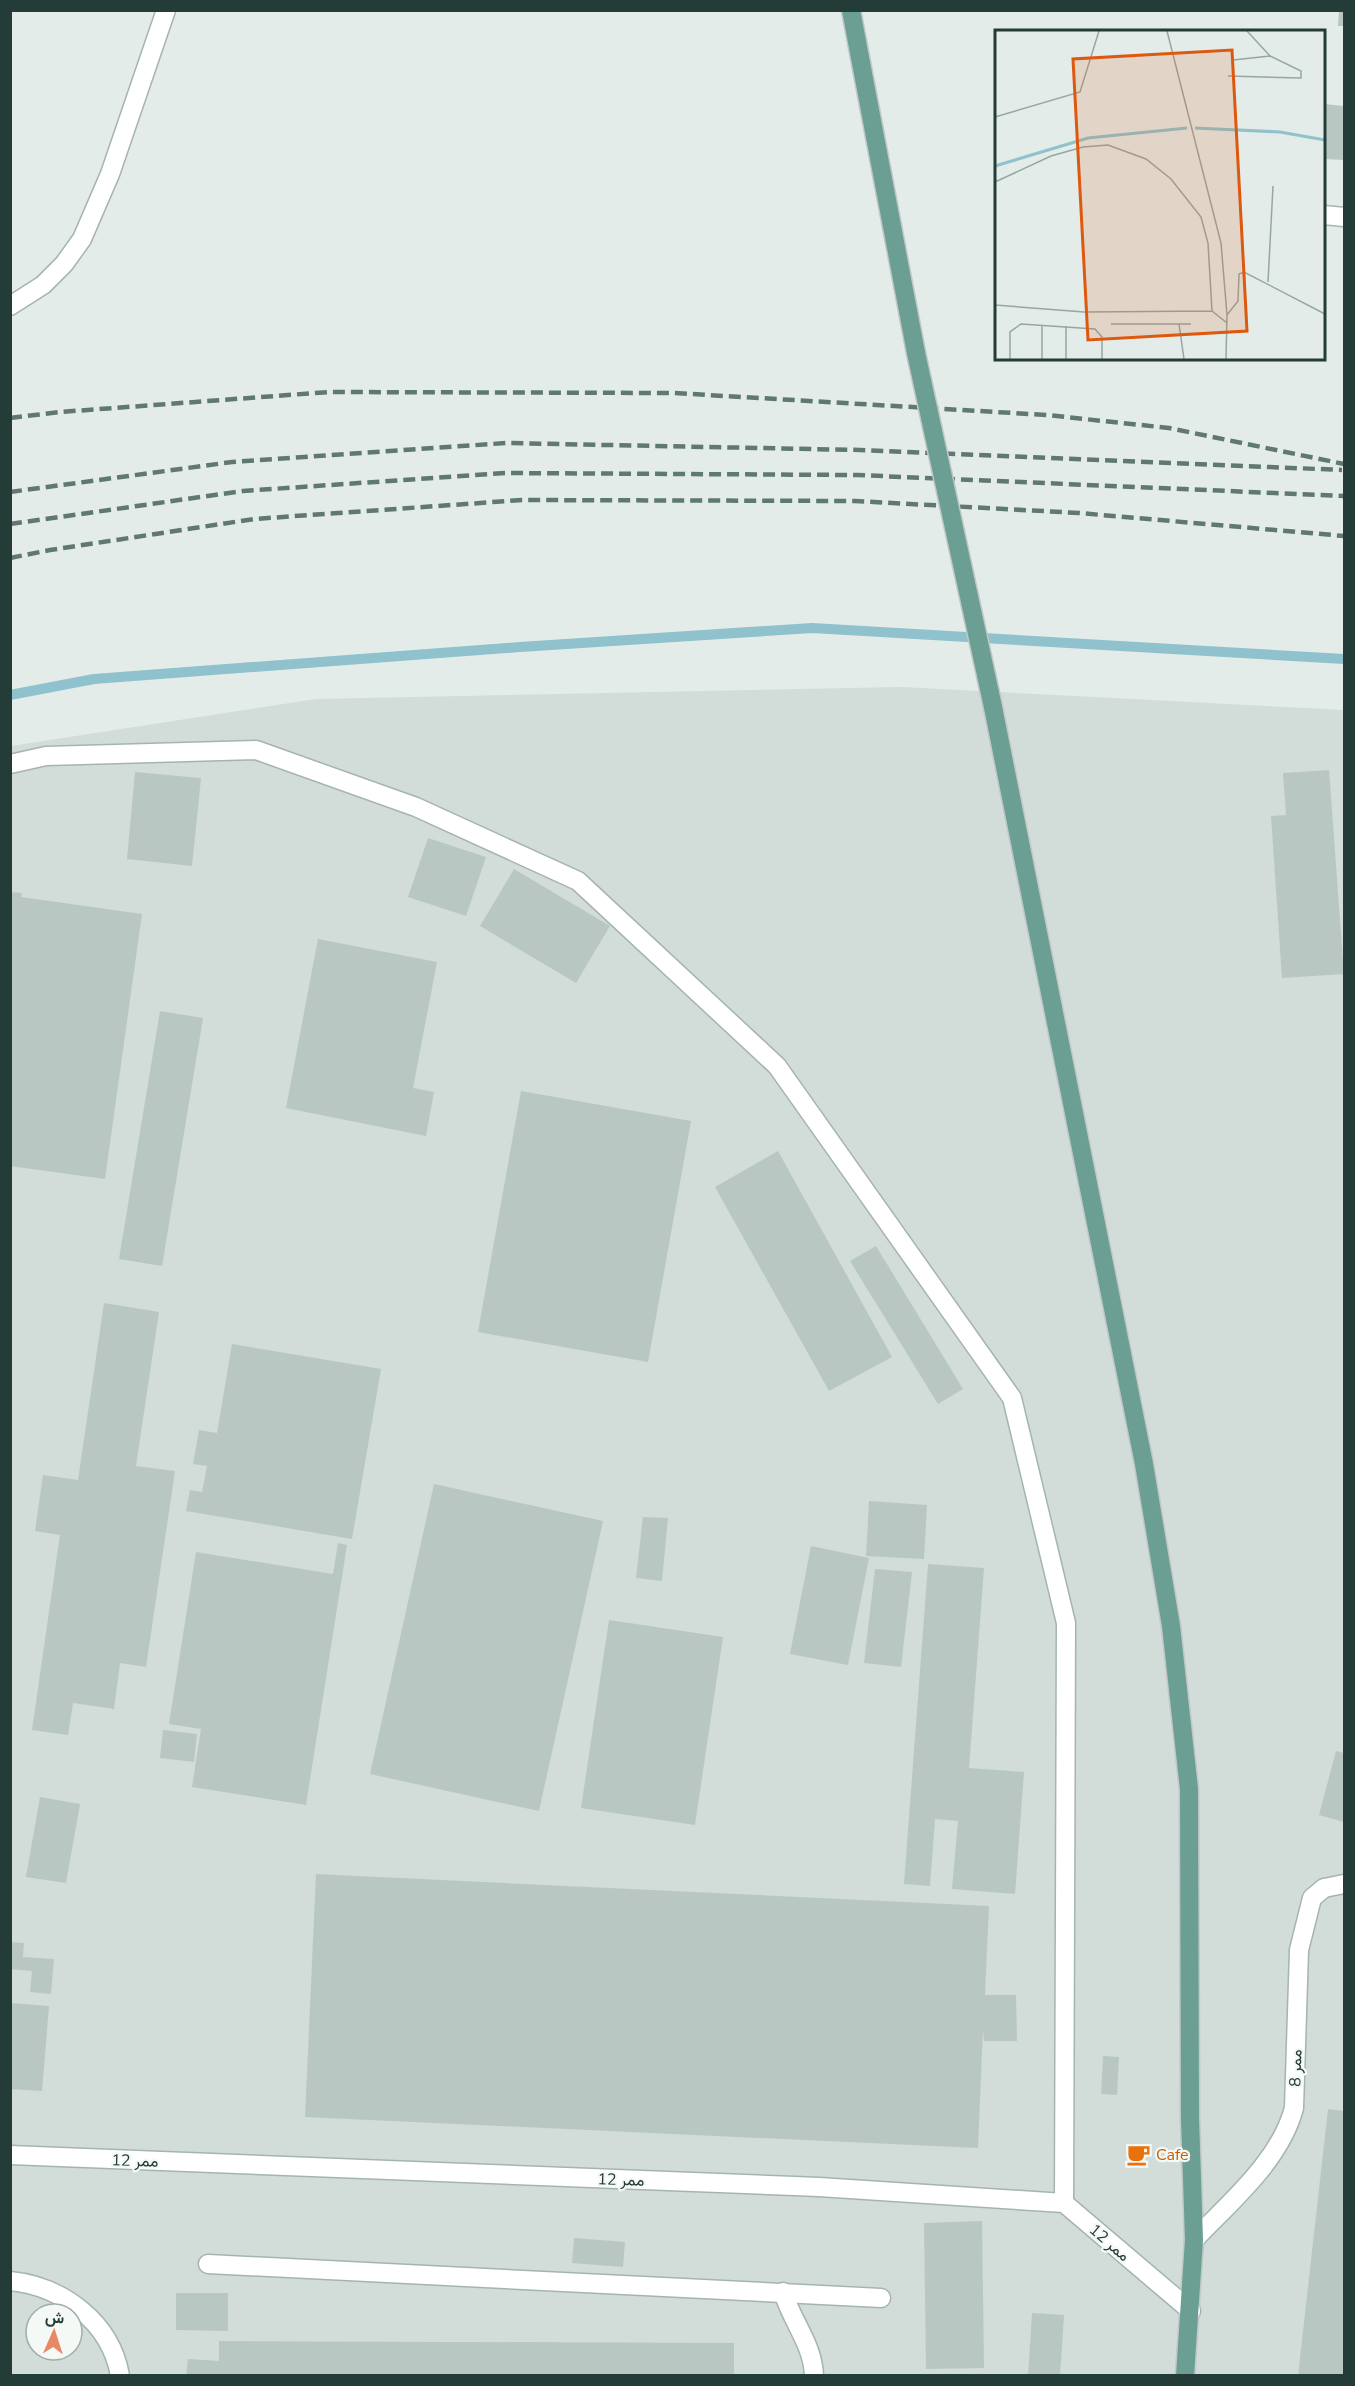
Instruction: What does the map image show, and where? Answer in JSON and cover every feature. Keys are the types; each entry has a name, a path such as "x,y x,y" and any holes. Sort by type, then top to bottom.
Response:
{"main road":[{"path":"851,10 916,353 993,707 1144,1464 1171,1626 1189,1789 1190,2118 1194,2241 1185,2376"}],"street":[{"path":"10,306 43,285 64,264 82,239 110,174 166,10"},
{"path":"1325,215 1344,217"},
{"path":"10,764 46,756 256,750 416,807 578,881 777,1066 1012,1398 1066,1623 1064,2203"},
{"name":"ممر 8","path":"1194,2241 1255,2176 1290,2122 1294,2108 1299,1950 1312,1898 1324,1888 1344,1884"},
{"name":"ممر 12","path":"10,2155 807,2187 1064,2203 1191,2311"},
{"path":"208,2264 881,2298"},
{"path":"10,2281 46,2289 67,2298 85,2312 100,2330 112,2350 120,2376"},
{"path":"783,2292 794,2320 807,2343 814,2376"}],"shaded area":[{"path":"901,687 1344,710 1344,2375 11,2376 11,746 316,699"}],"building":[{"path":"1339,10 1344,10 1344,26 1338,26"},
{"path":"1325,104 1344,106 1344,160 1325,159"},
{"path":"1329,770 1344,974 1282,978 1271,816 1286,815 1283,773"},
{"path":"135,772 201,778 192,866 127,859"},
{"path":"428,838 486,857 466,916 408,897"},
{"path":"514,869 610,926 576,983 480,926"},
{"path":"10,892 22,893 21,897 142,914 105,1179 10,1166"},
{"path":"318,939 437,962 413,1088 434,1092 426,1136 286,1108"},
{"path":"160,1011 203,1018 162,1266 119,1259"},
{"path":"521,1091 691,1121 648,1362 478,1332"},
{"path":"778,1151 892,1357 829,1391 715,1187"},
{"path":"876,1246 963,1389 938,1404 850,1261"},
{"path":"104,1303 159,1312 136,1466 175,1471 146,1667 120,1663 114,1709 73,1703 68,1735 32,1730 60,1535 35,1531 43,1475 78,1480"},
{"path":"232,1344 381,1369 352,1539 186,1511 190,1490 202,1492 207,1466 193,1464 199,1430 217,1433"},
{"path":"434,1484 603,1521 539,1811 370,1774"},
{"path":"869,1501 927,1505 924,1559 866,1556"},
{"path":"643,1517 668,1518 662,1581 636,1578"},
{"path":"338,1543 347,1545 306,1805 192,1787 201,1729 169,1724 196,1552 333,1574"},
{"path":"811,1546 869,1558 848,1665 790,1654"},
{"path":"928,1564 984,1568 969,1768 1024,1772 1015,1894 952,1889 958,1821 935,1819 930,1886 904,1884"},
{"path":"875,1569 912,1572 901,1667 864,1663"},
{"path":"609,1620 723,1637 695,1825 581,1808"},
{"path":"163,1730 197,1734 194,1762 160,1758"},
{"path":"1336,1751 1344,1753 1344,1822 1319,1815"},
{"path":"40,1797 80,1804 66,1883 26,1877"},
{"path":"316,1874 989,1906 985,1995 1016,1995 1017,2041 984,2041 983,2029 978,2148 305,2117"},
{"path":"10,1942 24,1943 23,1957 54,1959 51,1994 30,1992 32,1971 10,1969"},
{"path":"10,2003 49,2006 42,2091 10,2089"},
{"path":"1103,2056 1119,2057 1117,2095 1101,2094"},
{"path":"1328,2109 1344,2111 1344,2376 1298,2376"},
{"path":"982,2221 984,2368 926,2369 924,2223"},
{"path":"574,2238 625,2242 623,2267 572,2263"},
{"path":"176,2293 228,2293 228,2331 176,2330"},
{"path":"1032,2313 1064,2315 1060,2376 1028,2376"},
{"path":"219,2341 734,2343 734,2376 186,2376 188,2359 219,2361"}],"waterway":[{"path":"10,695 94,679 812,628 1344,659"}],"railway":[{"path":"10,418 60,412 329,392 674,393 1047,415 1169,428 1344,464"},
{"path":"10,492 232,462 506,443 860,450 1342,470"},
{"path":"10,524 243,491 505,473 857,475 1344,496"},
{"path":"10,558 254,519 522,500 855,501 1079,513 1344,536"}],"place":[{"name":"Cafe","path":"1138,2154"}]}
